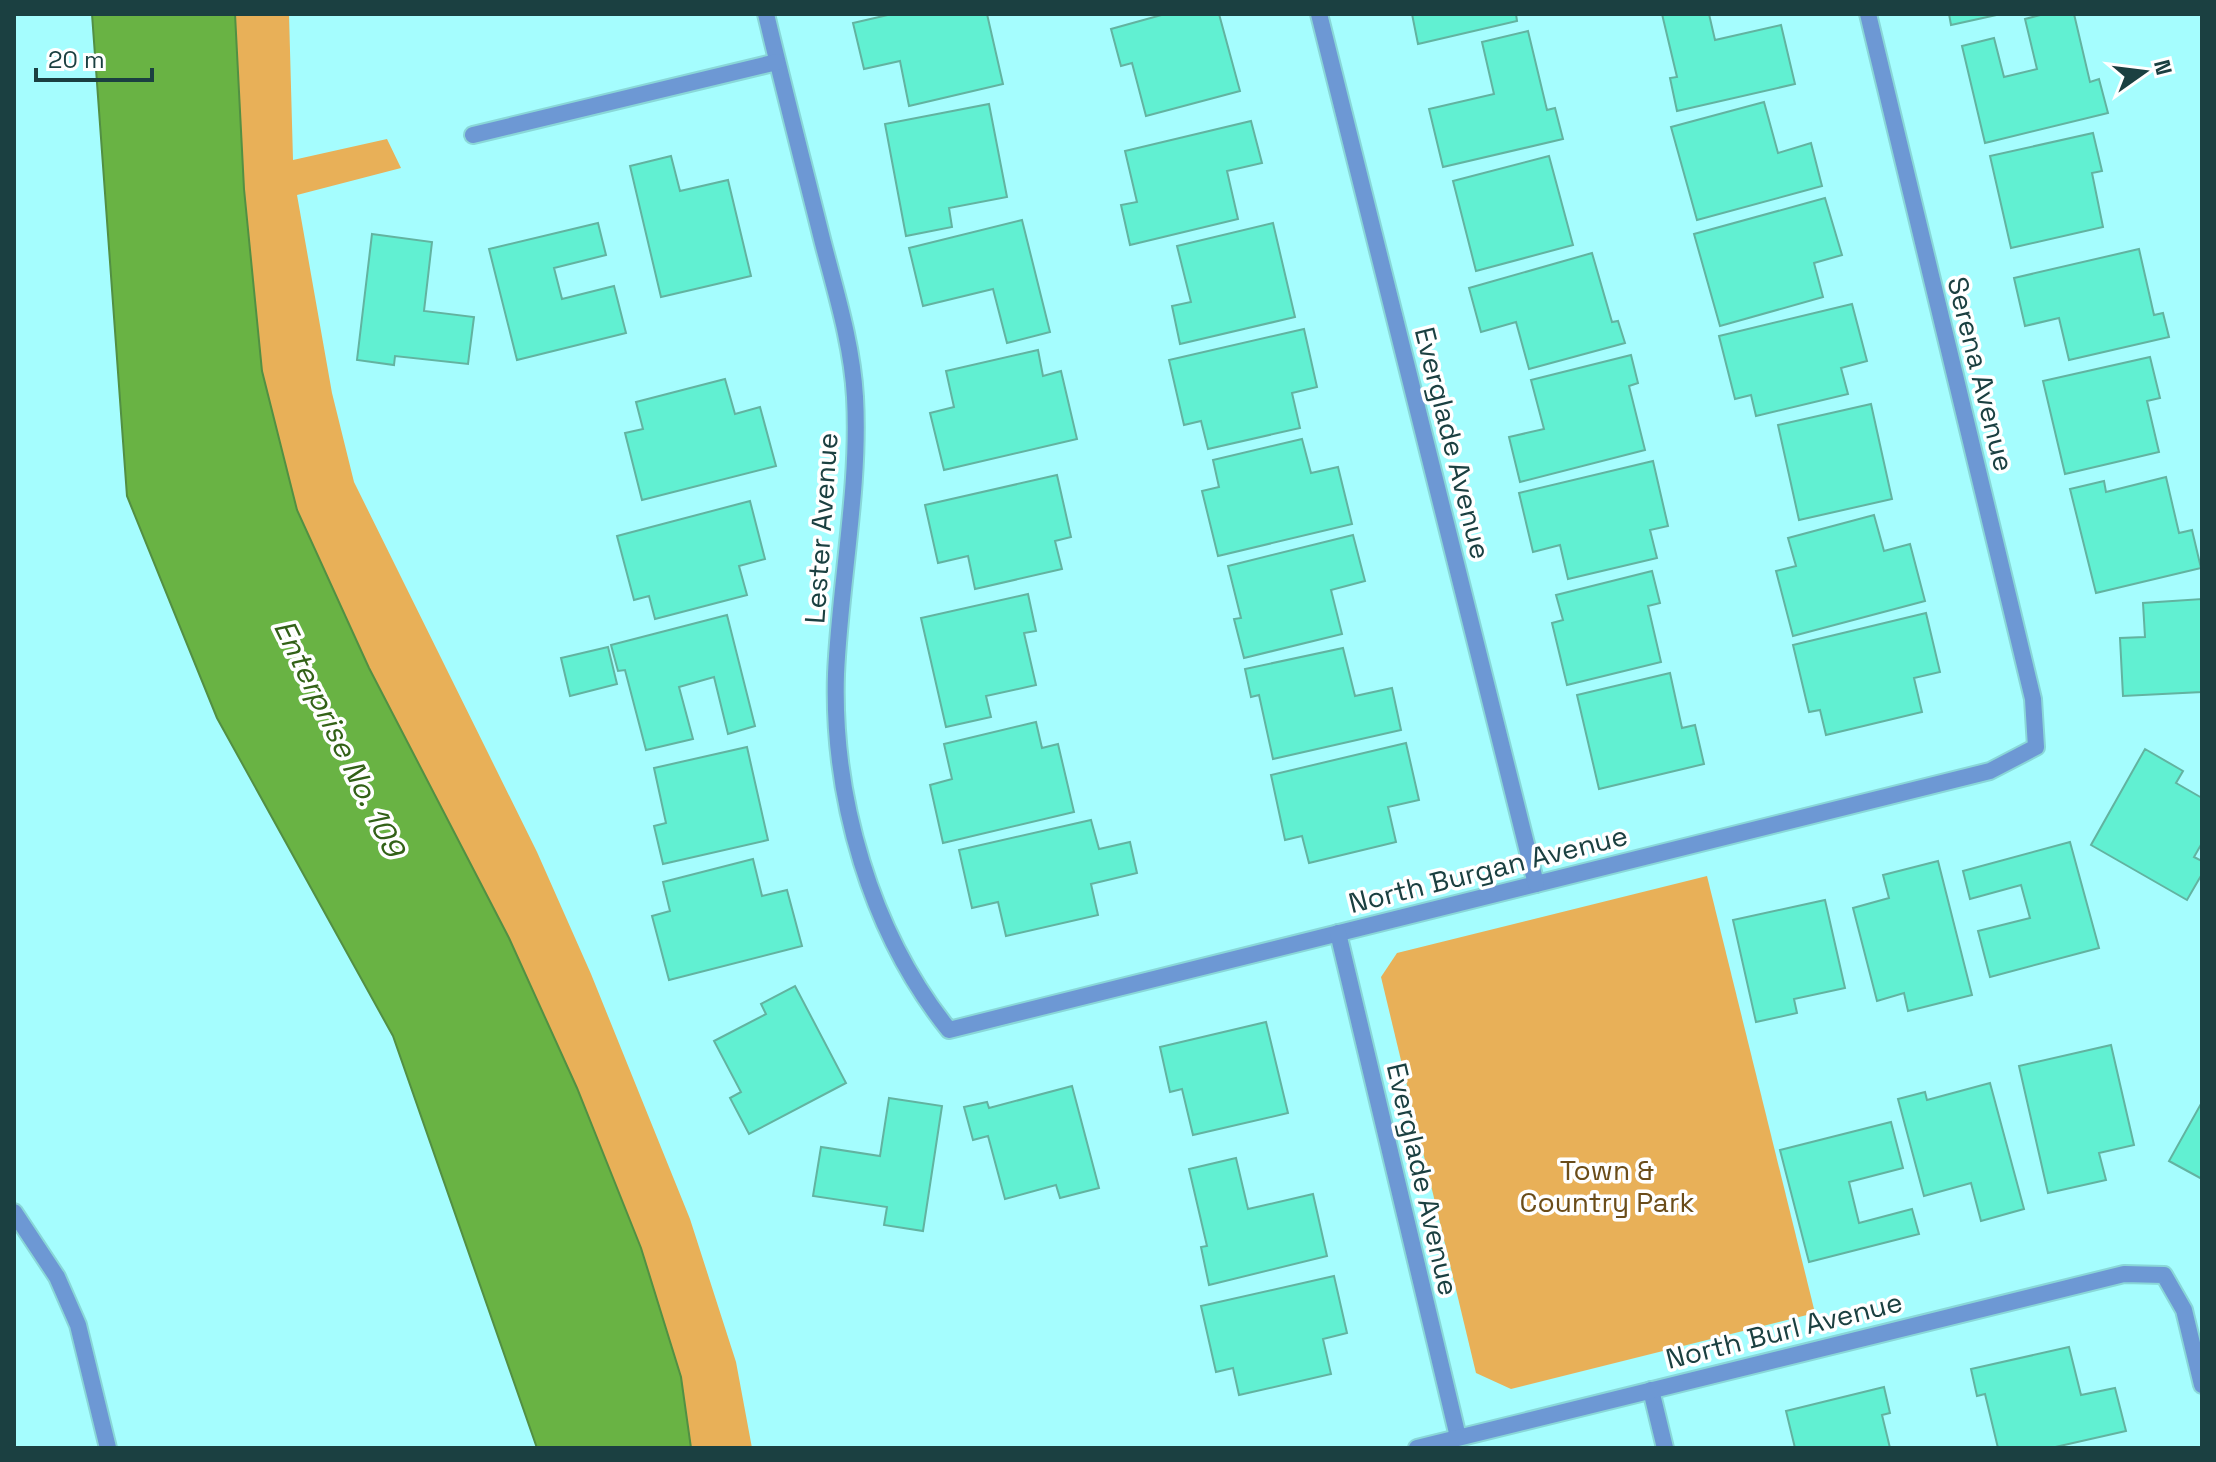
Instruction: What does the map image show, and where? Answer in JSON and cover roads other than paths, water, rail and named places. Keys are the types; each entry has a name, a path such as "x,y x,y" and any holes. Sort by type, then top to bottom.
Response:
{"street":[{"name":"Lester Avenue","path":"766,14 847,340 855,397 836,675 837,744 847,808 872,890 919,992 949,1030"},
{"name":"Everglade Avenue","path":"1319,14 1536,884"},
{"name":"Serena Avenue","path":"1868,14 2033,699 2036,747"},
{"path":"473,135 777,62"},
{"name":"North Burgan Avenue","path":"949,1030 1990,771 2036,747"},
{"name":"Everglade Avenue","path":"1338,933 1458,1437"},
{"path":"14,1212 57,1277 78,1325 108,1448"},
{"name":"North Burl Avenue","path":"1417,1448 2124,1274 2164,1275 2184,1310 2202,1385"},
{"path":"1651,1390 1665,1448"}],"water":[{"name":"Enterprise No. 109","path":"92,14 235,14 244,189 262,371 297,510 369,668 509,938 577,1088 641,1248 681,1377 691,1448 537,1448 393,1036 217,718 127,496"}],"park label":[{"name":"Town & Country Park","path":"1607,1186"}]}
